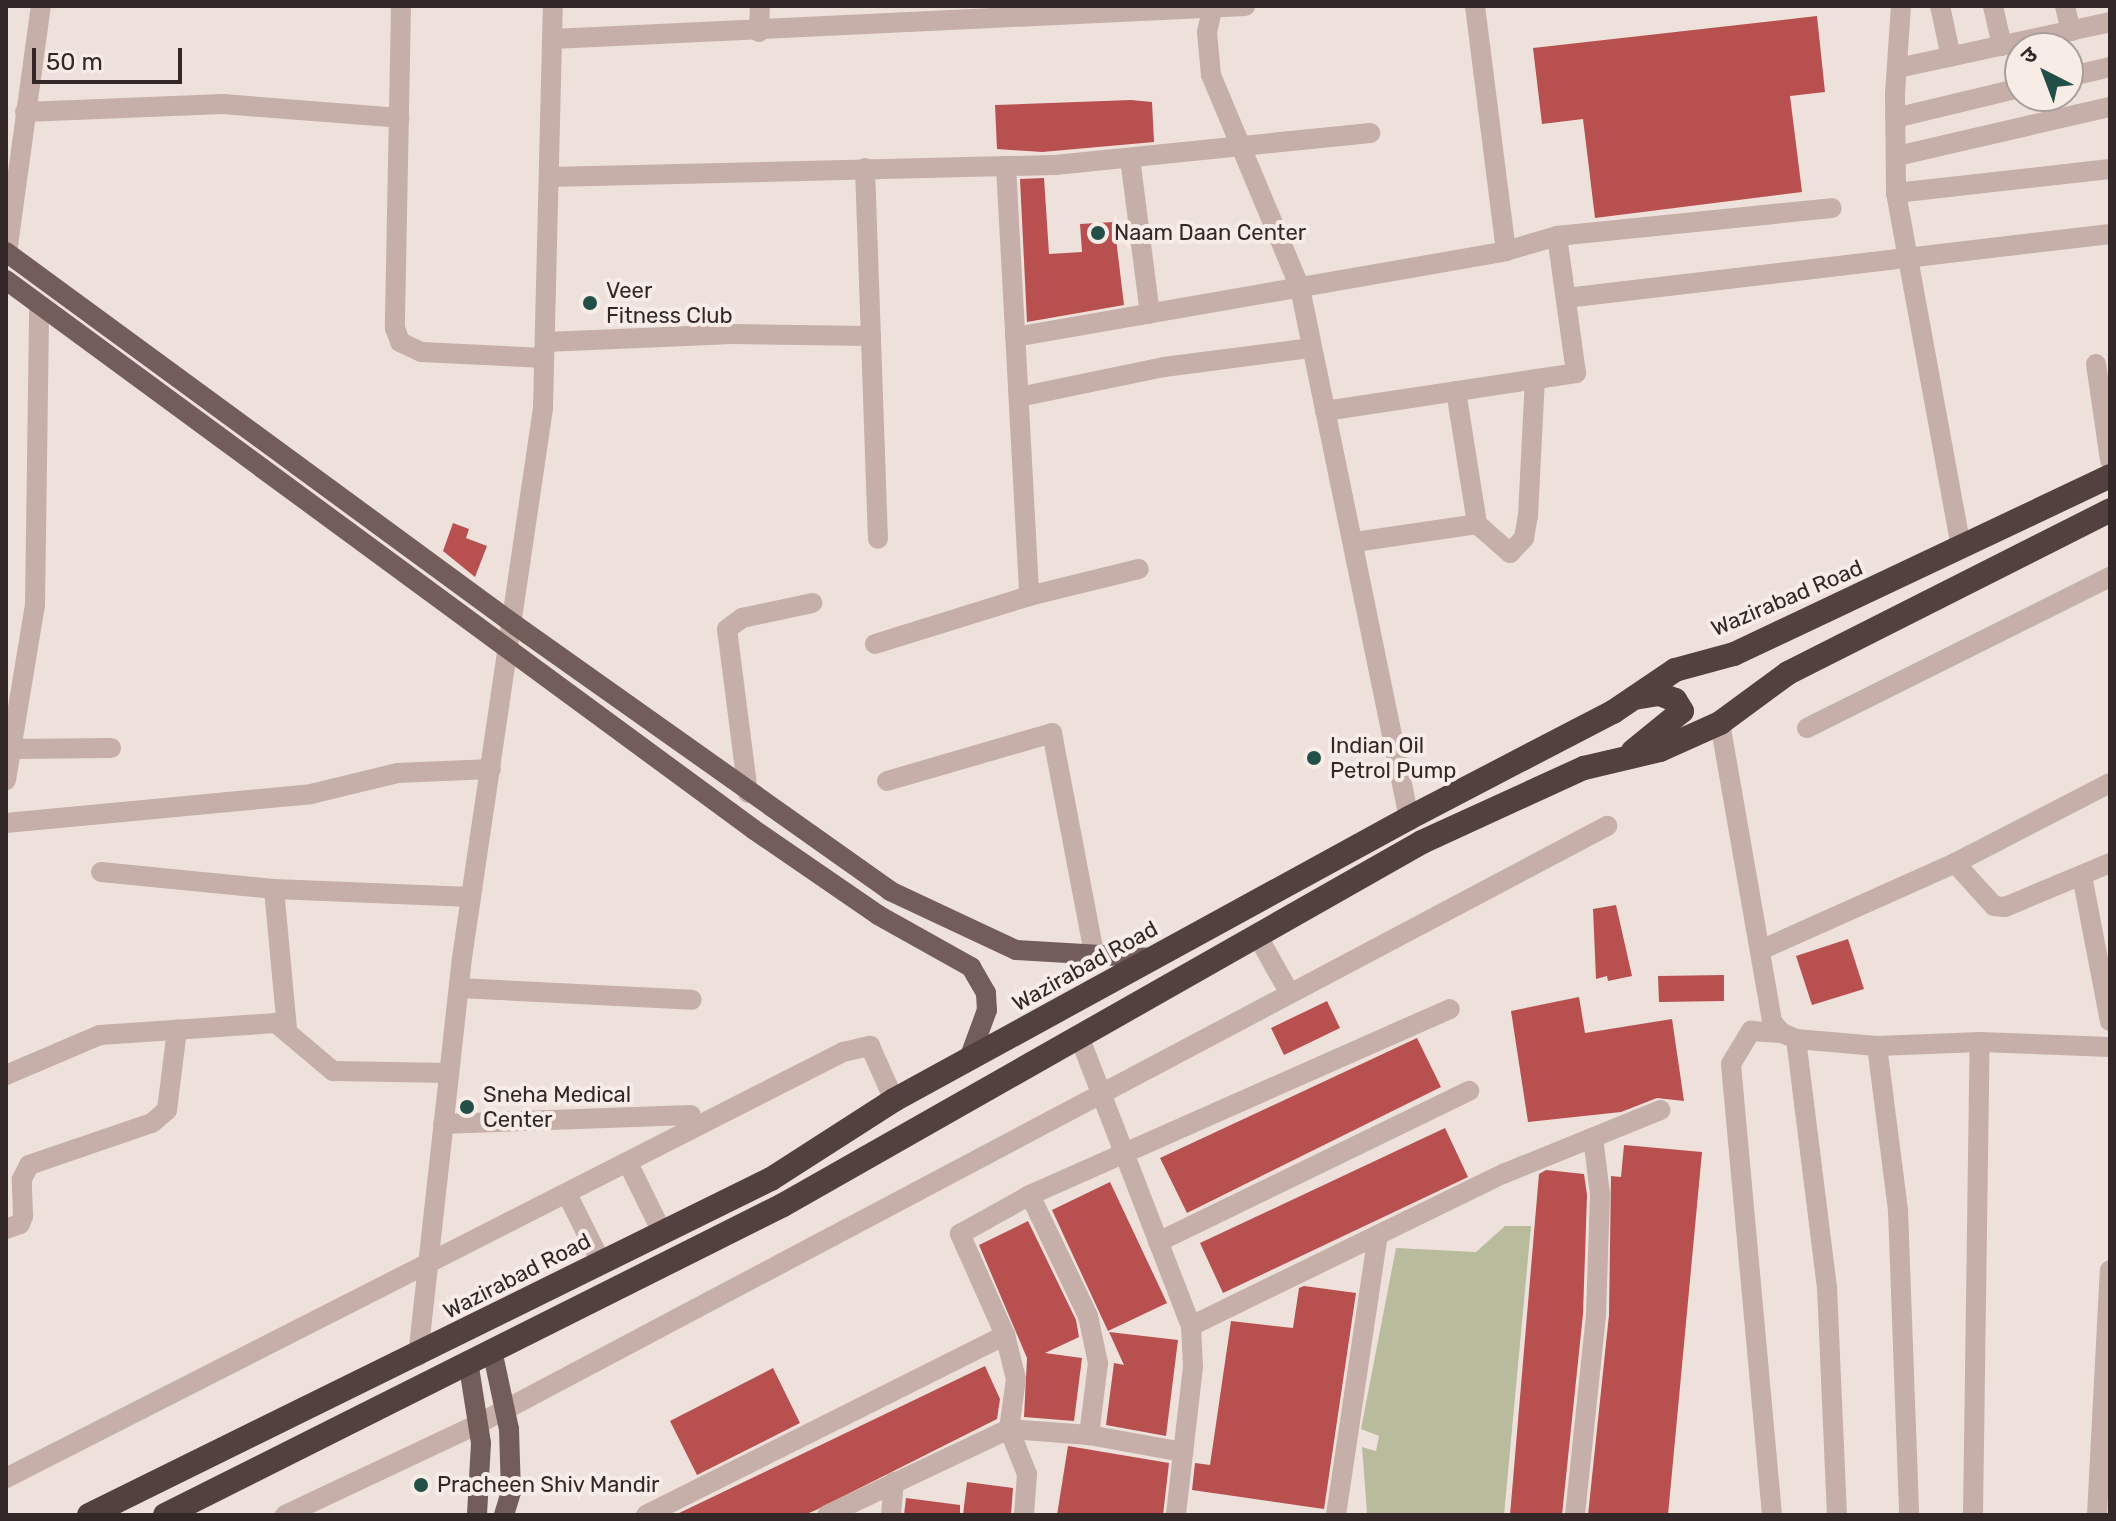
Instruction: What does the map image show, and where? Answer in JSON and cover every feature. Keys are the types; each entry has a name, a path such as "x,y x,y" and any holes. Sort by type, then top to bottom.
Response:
{"highway":[{"name":"Wazirabad Road","path":"89,1515 418,1356 771,1179 894,1100 1632,699 1675,670 1734,654 2110,476"},
{"path":"165,1515 783,1205 1422,842 1584,768 1660,750 1720,723 1788,673 2110,510"},
{"path":"1627,756 1682,711 1675,700 1659,694 1632,699"}],"main road":[{"path":"9,264 54,287 515,625 890,891 974,934 1016,950 1095,958 1152,958"},
{"path":"9,264 39,307 510,652 878,915 971,967 986,993 987,1010 969,1059"},
{"path":"39,307 54,287"},
{"path":"289,488 302,469"},
{"path":"492,1350 504,1408 511,1492 504,1515"},
{"path":"468,1361 478,1424 477,1515"}],"street":[{"path":"9,264 25,112 41,6"},
{"path":"401,6 395,328 400,342 421,352 544,350 733,334 871,336"},
{"path":"418,1356 426,1261 459,988 515,625 543,408 553,6"},
{"path":"759,32 760,6"},
{"path":"553,39 759,32 1016,13 1245,6"},
{"path":"1475,6 1506,251"},
{"path":"1901,6 1895,118 1896,193 1961,548"},
{"path":"1940,6 1951,57"},
{"path":"1993,6 2002,46"},
{"path":"2065,6 2071,31"},
{"path":"1213,8 1207,32 1211,75 1237,147 1300,288 1310,348 1355,542 1409,818"},
{"path":"1898,68 2110,22"},
{"path":"2084,73 2110,67"},
{"path":"1895,118 2004,92"},
{"path":"25,112 223,104 399,118"},
{"path":"1897,156 2110,107"},
{"path":"549,177 1006,166 1130,158 1370,133"},
{"path":"1130,158 1150,314"},
{"path":"1006,166 1029,596"},
{"path":"865,168 878,539"},
{"path":"1896,193 2110,169"},
{"path":"1015,337 1506,251 1557,236 1832,208"},
{"path":"1566,298 2110,234"},
{"path":"1325,411 1576,373 1557,236"},
{"path":"6,780 14,749 37,577 34,346 39,307"},
{"path":"1019,397 1164,367 1310,348"},
{"path":"2096,364 2110,460"},
{"path":"1456,391 1477,524 1510,553 1524,538 1535,379"},
{"path":"1355,542 1477,524"},
{"path":"875,644 1029,596 1139,569"},
{"path":"1807,728 2110,577"},
{"path":"748,793 727,629 742,618 812,603"},
{"path":"1720,723 1763,949 1772,1022 1789,1036 1827,1287 1837,1515"},
{"path":"887,781 1052,733 1095,958"},
{"path":"14,749 111,748"},
{"path":"6,823 311,794 397,773 491,769"},
{"path":"1763,949 1955,863 2110,783"},
{"path":"285,1515 478,1424 1100,1091 1607,826"},
{"path":"1955,863 1994,906 2005,907 2110,863"},
{"path":"101,872 274,889 471,897"},
{"path":"2082,876 2104,943 2110,1021"},
{"path":"274,889 287,1029"},
{"path":"1257,935 1289,992"},
{"path":"459,988 692,1000"},
{"path":"1024,1515 1027,1474 1009,1429 1016,1379 1005,1335 960,1234 1030,1195 1450,1009"},
{"path":"6,1075 86,1039 276,1023 287,1029 333,1071 449,1073"},
{"path":"6,1229 20,1224 23,1216 22,1179 29,1165 152,1123 167,1110 177,1030"},
{"path":"1772,1515 1731,1064 1751,1031 1877,1046 1980,1042 2110,1047"},
{"path":"1079,1036 1191,1326 1193,1367 1176,1515"},
{"path":"1973,1515 1980,1042"},
{"path":"6,1478 426,1261 629,1165 843,1052 870,1046 894,1100"},
{"path":"1877,1046 1898,1210 1909,1515"},
{"path":"1158,1242 1469,1091"},
{"path":"1191,1326 1503,1174 1661,1110"},
{"path":"443,1124 691,1115"},
{"path":"1575,1515 1596,1315 1600,1194 1593,1137"},
{"path":"629,1165 662,1232"},
{"path":"567,1194 601,1262"},
{"path":"1030,1195 1088,1316 1098,1363 1089,1435"},
{"path":"1336,1515 1378,1235"},
{"path":"2097,1515 2110,1270"},
{"path":"646,1515 1005,1335"},
{"path":"827,1515 1009,1429 1089,1435 1183,1452"},
{"path":"891,1515 894,1482"}],"green space":[{"path":"1505,1226 1531,1226 1504,1515 1367,1513 1362,1447 1376,1451 1379,1436 1361,1429 1396,1248 1476,1252"}],"building":[{"path":"1817,16 1825,92 1790,96 1802,192 1595,218 1583,119 1542,124 1533,48"},
{"path":"1131,100 1152,102 1154,142 1042,152 997,149 995,105"},
{"path":"1044,178 1049,254 1082,252 1080,224 1114,222 1124,305 1027,322 1020,179"},
{"path":"453,523 469,529 466,538 487,546 475,577 443,551"},
{"path":"1616,905 1632,976 1608,981 1607,976 1596,979 1593,909"},
{"path":"1848,939 1864,989 1812,1005 1796,956"},
{"path":"1724,975 1724,1001 1659,1002 1658,976"},
{"path":"1579,997 1585,1033 1672,1019 1684,1101 1657,1098 1621,1112 1528,1122 1511,1011"},
{"path":"1327,1001 1340,1028 1284,1055 1271,1028"},
{"path":"1417,1038 1441,1087 1187,1213 1160,1158"},
{"path":"1445,1128 1468,1177 1223,1293 1200,1243"},
{"path":"1624,1145 1702,1152 1668,1515 1588,1515 1609,1315 1611,1176 1621,1177"},
{"path":"1546,1170 1584,1174 1587,1195 1583,1314 1562,1515 1510,1515 1539,1174"},
{"path":"1110,1182 1167,1303 1108,1331 1052,1210"},
{"path":"1028,1221 1076,1320 1079,1337 1045,1353 1082,1358 1074,1421 1024,1417 1027,1358 979,1245"},
{"path":"1304,1286 1356,1293 1324,1509 1192,1490 1195,1463 1210,1465 1231,1321 1293,1328 1299,1288"},
{"path":"1109,1332 1178,1340 1166,1436 1106,1425 1114,1363 1124,1365"},
{"path":"985,1366 1000,1399 997,1419 816,1510 804,1515 675,1515"},
{"path":"773,1368 800,1423 697,1475 670,1421"},
{"path":"1068,1446 1169,1463 1163,1515 1057,1515"},
{"path":"967,1482 1013,1488 1011,1515 963,1515"},
{"path":"906,1498 960,1505 960,1515 904,1515"}],"place":[{"name":"Naam Daan Center","path":"1098,233"},
{"name":"Veer Fitness Club","path":"590,303"},
{"name":"Indian Oil Petrol Pump","path":"1314,758"},
{"name":"Sneha Medical Center","path":"467,1107"},
{"name":"Pracheen Shiv Mandir","path":"421,1485"}]}
